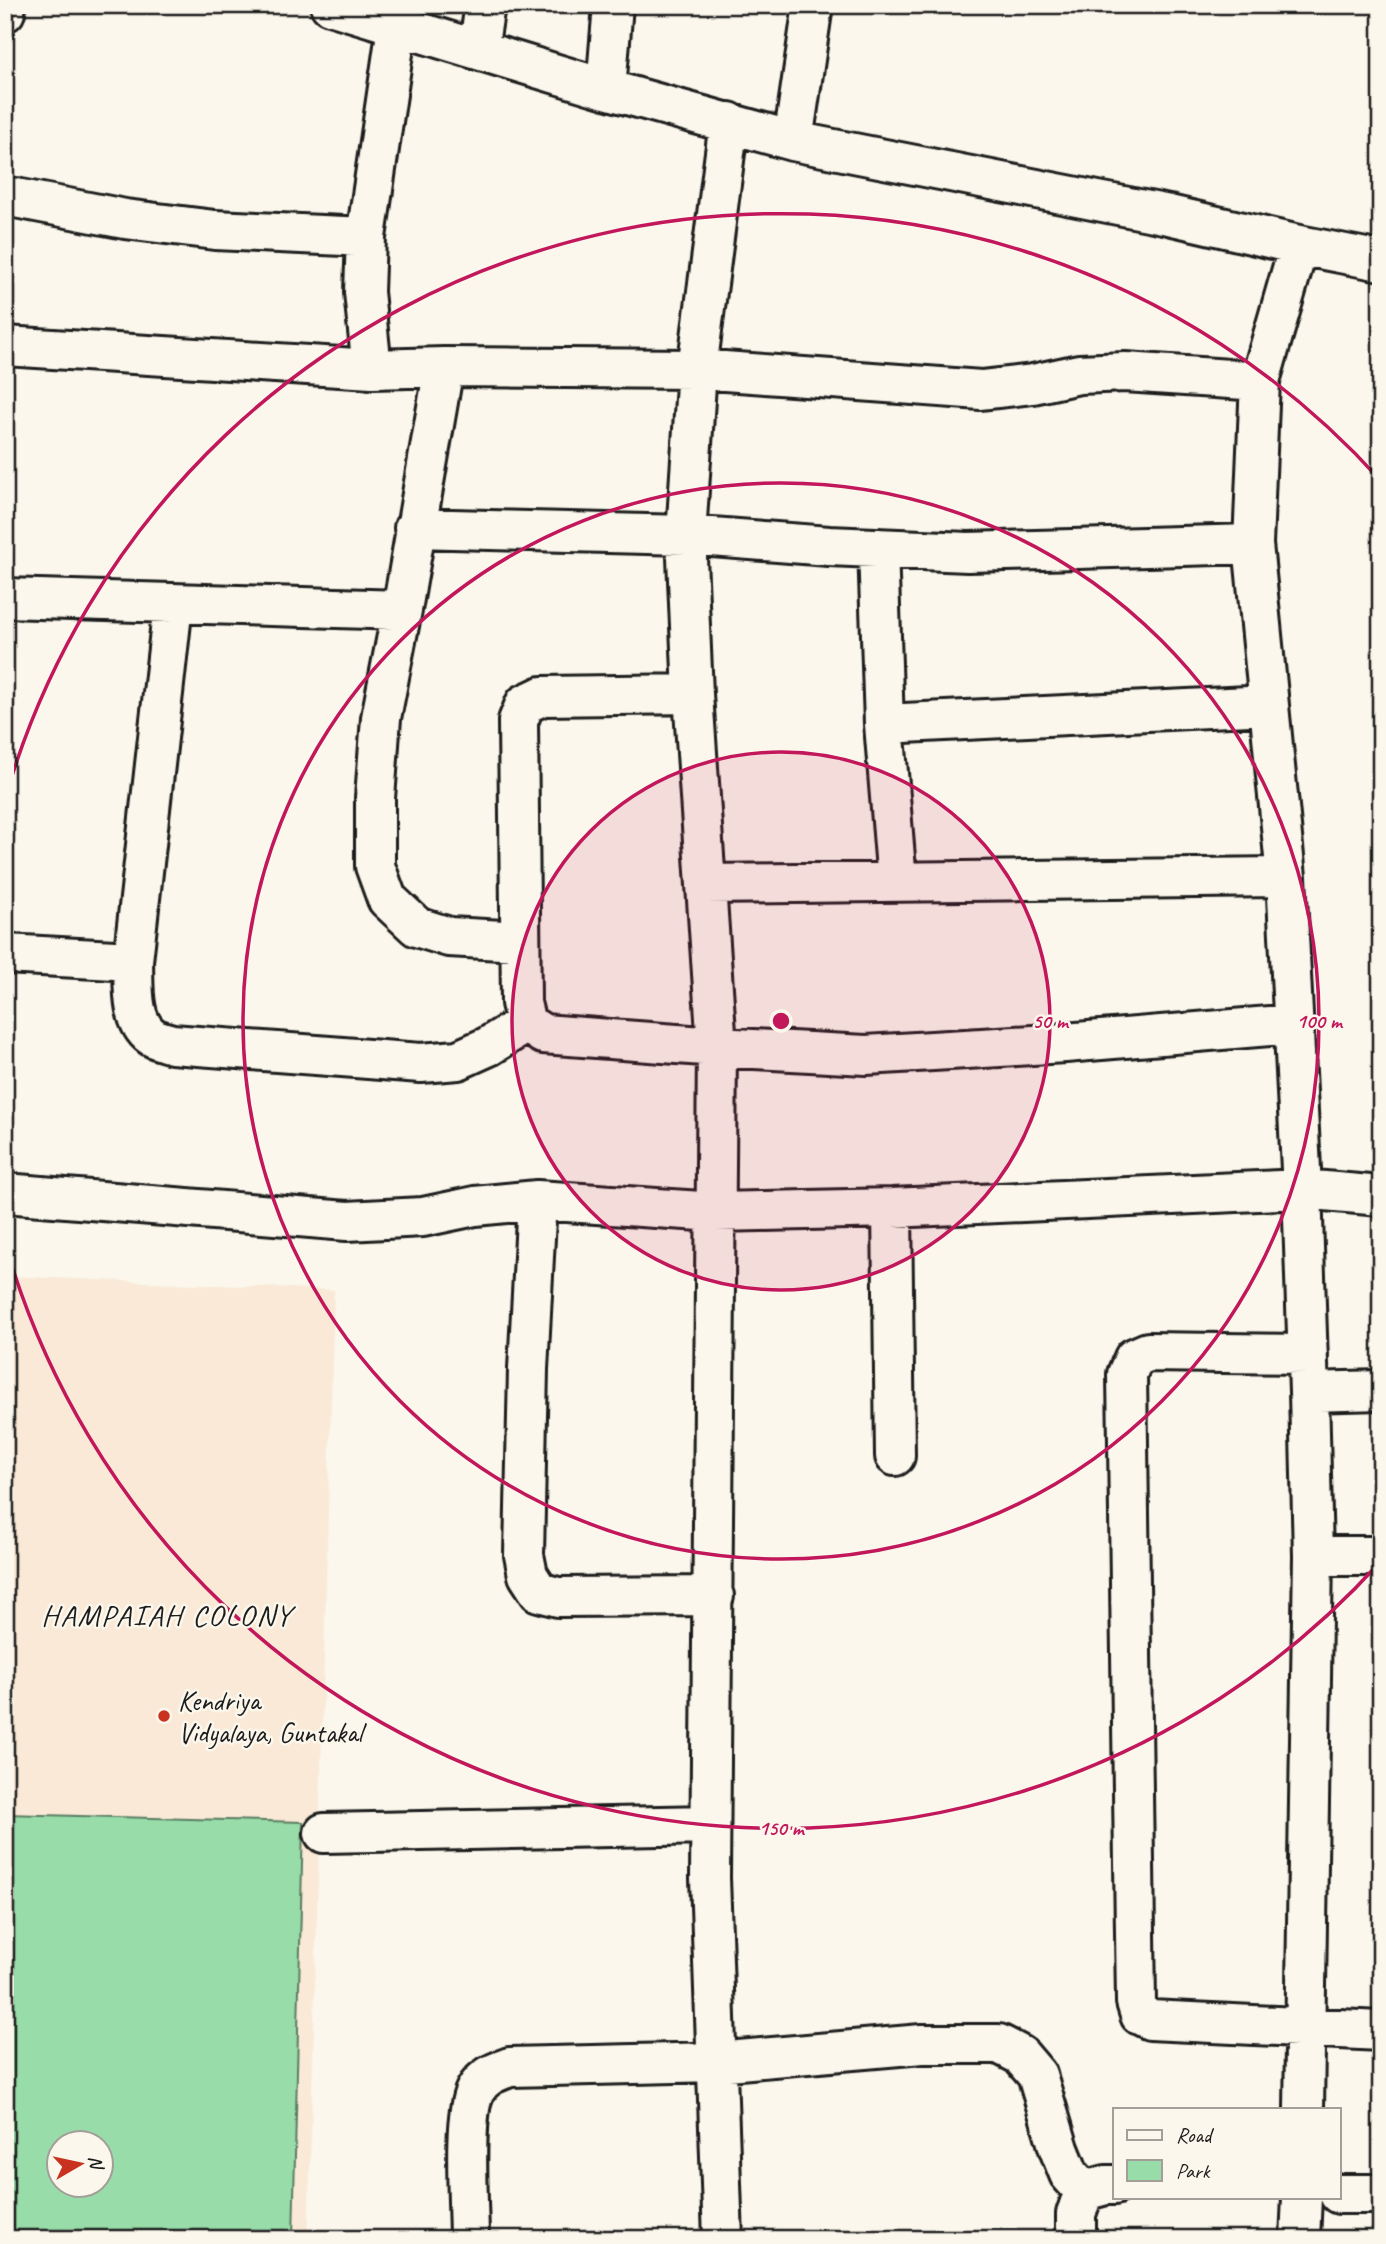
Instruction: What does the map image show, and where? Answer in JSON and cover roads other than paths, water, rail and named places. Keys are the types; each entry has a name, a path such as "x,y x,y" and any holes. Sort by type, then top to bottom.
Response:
{"street":[{"path":"5,12 6,5"},
{"path":"330,5 606,89 793,141 1169,215 1381,261"},
{"path":"478,50 485,5"},
{"path":"606,89 613,5"},
{"path":"793,141 813,5"},
{"path":"372,369 364,292 366,237 397,26"},
{"path":"723,2239 710,1878 717,1047 693,694 686,536 697,369 729,122"},
{"path":"5,196 125,219 215,230 366,237"},
{"path":"1299,245 1260,381 1253,544 1286,877 1308,1353 1313,1556 1304,2108"},
{"path":"5,346 372,369 697,369 981,390 1033,384 1079,374 1125,372 1260,381"},
{"path":"444,367 381,718 375,798 375,866 387,898 416,927 449,937 520,941"},
{"path":"414,528 686,536 968,552 1253,544"},
{"path":"878,548 884,724 897,882"},
{"path":"5,598 402,610"},
{"path":"173,604 133,961 135,1003 142,1025 152,1037 172,1044 421,1063 458,1060 489,1046 526,1023"},
{"path":"693,694 542,696 525,704 519,721 521,1003 526,1023 543,1034 866,1055 1065,1044 1293,1024"},
{"path":"884,724 1269,705"},
{"path":"706,884 1286,877"},
{"path":"5,954 133,961"},
{"path":"5,1193 347,1221 423,1217 475,1206 537,1200 716,1212 892,1208 1302,1189 1381,1196"},
{"path":"537,1200 528,1369 524,1555 528,1576 539,1592 558,1597 714,1596"},
{"path":"892,1208 895,1456"},
{"path":"1308,1353 1149,1352 1134,1358 1127,1374 1136,2002 1140,2015 1150,2020 1381,2031"},
{"path":"1309,1392 1381,1390"},
{"path":"1313,1556 1381,1556"},
{"path":"324,1833 710,1825"},
{"path":"469,2239 468,2112 475,2090 489,2075 510,2067 716,2062 922,2044 999,2044 1020,2055 1037,2074 1069,2174 1100,2188 1076,2214 1076,2239"},
{"path":"1340,2194 1381,2194"},
{"path":"1300,2239 1302,2198"}],"place":[{"name":"Kendriya Vidyalaya, Guntakal","path":"164,1716"}],"district":[{"name":"HAMPAIAH COLONY","path":"167,1615"}]}
